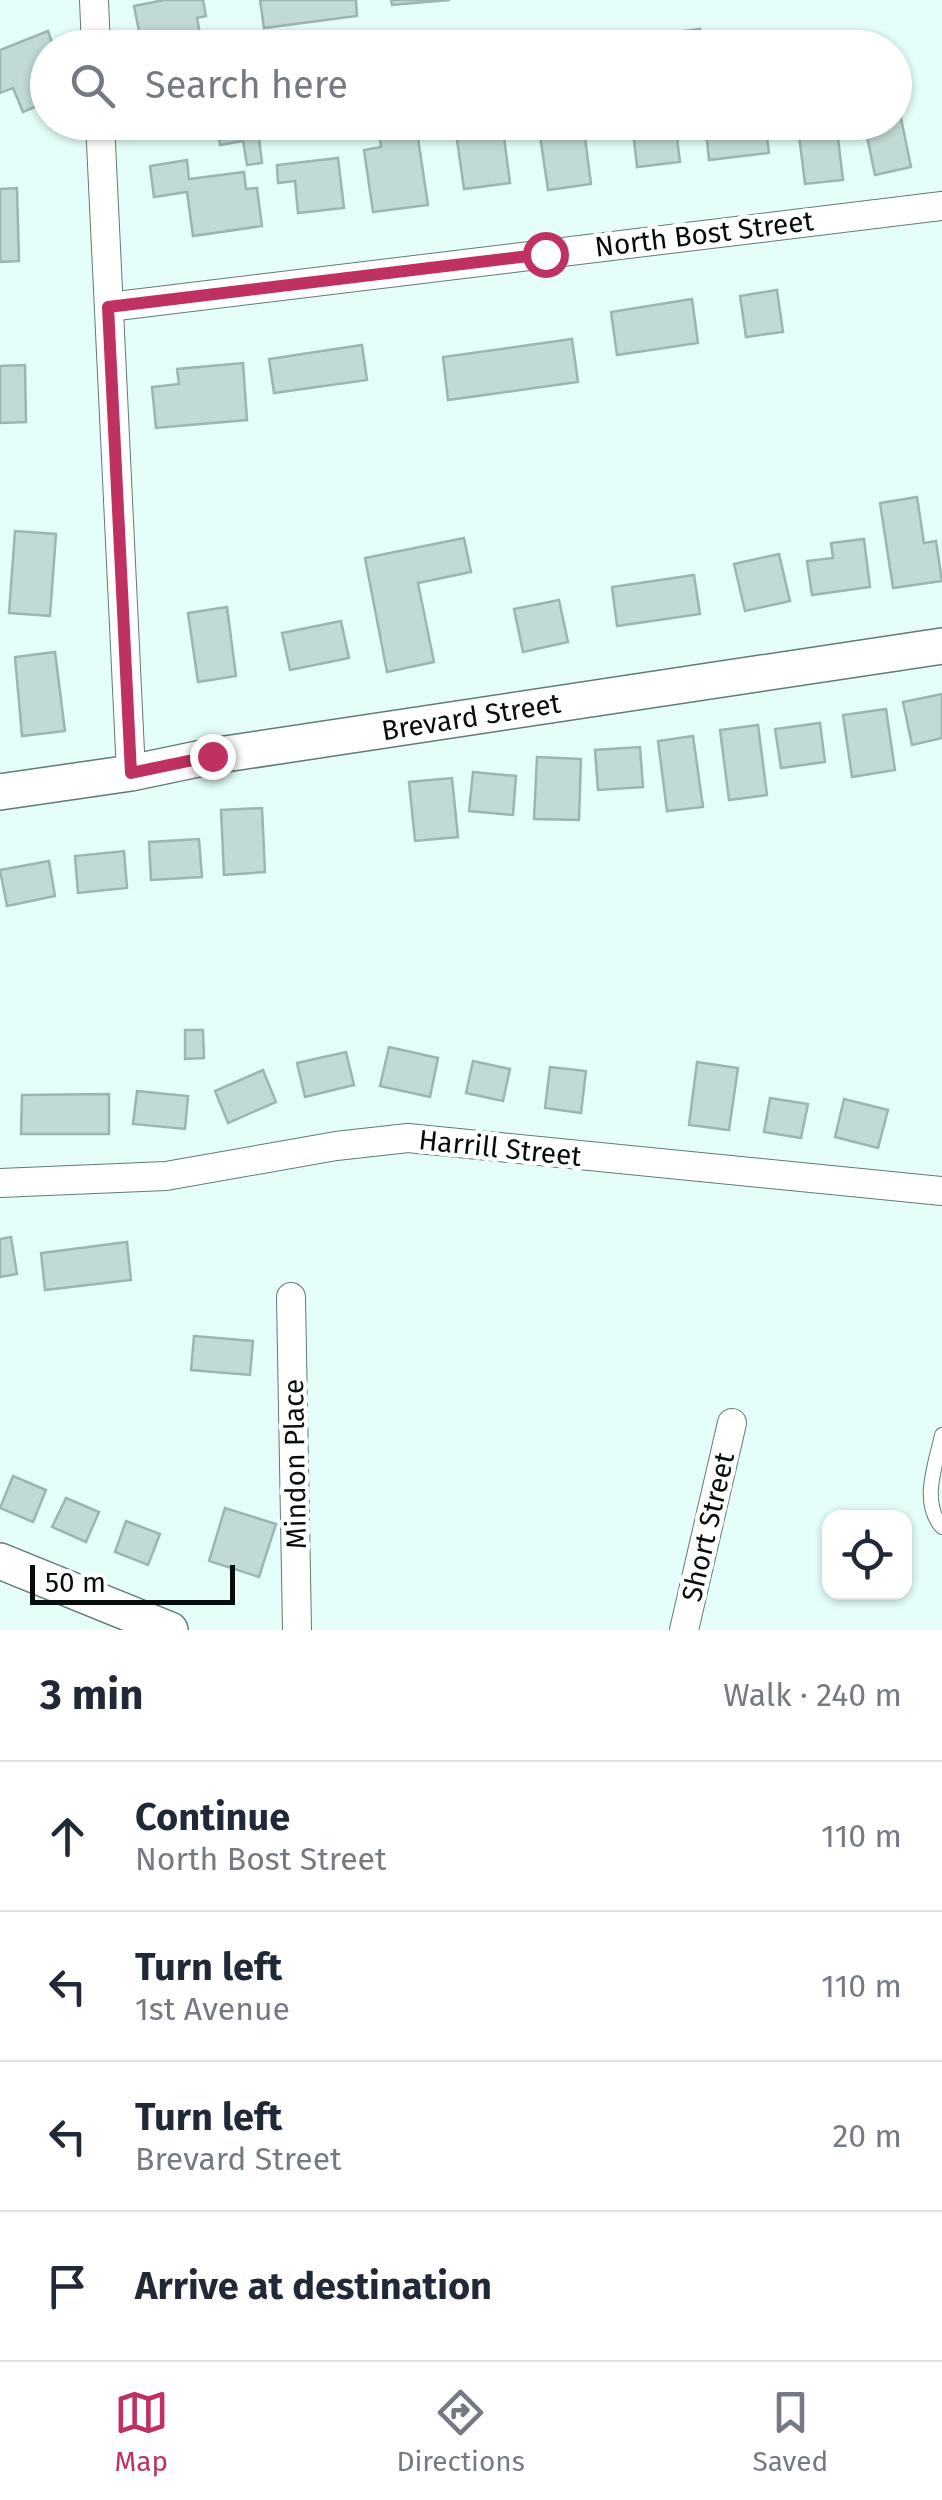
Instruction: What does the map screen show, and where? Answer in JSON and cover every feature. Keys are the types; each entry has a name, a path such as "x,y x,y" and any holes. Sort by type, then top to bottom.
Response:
{"street":[{"path":"94,0 95,30"},
{"path":"101,140 131,773"},
{"name":"North Bost Street","path":"108,307 942,206"},
{"name":"Brevard Street","path":"0,792 131,773 212,756 942,646"},
{"name":"Harrill Street","path":"0,1182 166,1176 336,1146 408,1138 942,1191"},
{"name":"Mindon Place","path":"291,1297 297,1630"},
{"name":"Short Street","path":"684,1630 732,1423"},
{"path":"0,1561 170,1630"}],"lane":[{"path":"942,1434 930,1497 931,1511 942,1526"}],"building":[{"path":"164,0 203,0 206,16 197,18 199,30 139,30 134,6"},
{"path":"260,0 356,0 357,16 264,28"},
{"path":"391,0 450,0 392,5"},
{"path":"30,38 30,109 23,112 13,88 0,93 0,50"},
{"path":"219,140 259,140 262,163 247,165 243,141 220,145"},
{"path":"380,140 418,140 428,205 373,212 364,150 381,147"},
{"path":"457,140 504,140 510,183 464,189"},
{"path":"541,140 585,140 591,184 548,190"},
{"path":"634,140 677,140 680,162 637,167"},
{"path":"707,140 767,140 769,153 709,160"},
{"path":"800,140 838,140 843,180 805,184"},
{"path":"868,140 906,140 911,167 875,175"},
{"path":"338,158 344,208 298,213 295,181 278,183 277,165"},
{"path":"187,160 189,179 244,172 246,189 257,188 262,226 193,236 187,192 154,197 150,166"},
{"path":"17,188 19,261 0,262 0,189"},
{"path":"777,290 783,332 746,337 740,296"},
{"path":"692,299 698,343 617,355 611,312"},
{"path":"572,339 578,382 448,400 443,357"},
{"path":"362,345 367,380 274,393 269,359"},
{"path":"243,363 247,420 156,428 152,387 179,384 177,369"},
{"path":"25,365 26,422 0,423 0,366"},
{"path":"917,497 924,543 936,541 942,581 893,588 880,503"},
{"path":"15,531 56,534 50,616 9,613"},
{"path":"464,538 471,572 418,583 434,662 387,672 365,558"},
{"path":"864,539 870,587 812,595 807,561 833,558 831,543"},
{"path":"779,554 790,601 745,611 734,564"},
{"path":"694,575 700,614 617,626 612,587"},
{"path":"559,600 568,642 523,652 514,609"},
{"path":"227,607 236,676 198,682 188,613"},
{"path":"341,621 349,658 290,670 282,633"},
{"path":"55,652 65,731 22,736 15,657"},
{"path":"942,694 942,738 912,745 903,702"},
{"path":"886,709 895,770 852,777 843,715"},
{"path":"820,723 825,762 781,768 775,729"},
{"path":"758,725 767,795 729,800 720,730"},
{"path":"693,736 703,807 667,811 658,741"},
{"path":"640,747 643,787 598,790 595,750"},
{"path":"537,757 581,759 579,820 534,819"},
{"path":"473,772 516,776 513,815 469,811"},
{"path":"452,778 458,837 415,841 409,782"},
{"path":"262,808 265,872 224,875 221,810"},
{"path":"199,839 202,877 151,880 149,842"},
{"path":"124,851 127,888 78,893 75,856"},
{"path":"49,861 55,896 7,906 0,870"},
{"path":"185,1030 203,1030 204,1058 185,1059"},
{"path":"389,1047 438,1058 430,1097 380,1086"},
{"path":"346,1052 354,1085 305,1097 297,1063"},
{"path":"473,1061 510,1069 503,1101 466,1093"},
{"path":"697,1062 738,1068 729,1130 689,1125"},
{"path":"550,1067 586,1071 581,1113 545,1108"},
{"path":"263,1070 276,1102 228,1123 215,1091"},
{"path":"137,1091 188,1096 185,1129 133,1124"},
{"path":"109,1094 109,1134 21,1134 22,1095"},
{"path":"770,1098 808,1104 801,1138 764,1132"},
{"path":"844,1099 888,1110 878,1148 835,1137"},
{"path":"11,1237 17,1274 0,1277 0,1239"},
{"path":"127,1242 131,1280 45,1290 41,1253"},
{"path":"194,1336 253,1341 250,1375 191,1370"},
{"path":"13,1476 46,1490 33,1522 0,1508"},
{"path":"66,1498 99,1512 86,1542 52,1527"},
{"path":"225,1508 276,1524 259,1577 209,1561"},
{"path":"126,1521 160,1534 148,1565 115,1552"}],"route":[{"path":"212,756 131,773 108,307 545,254"}]}
